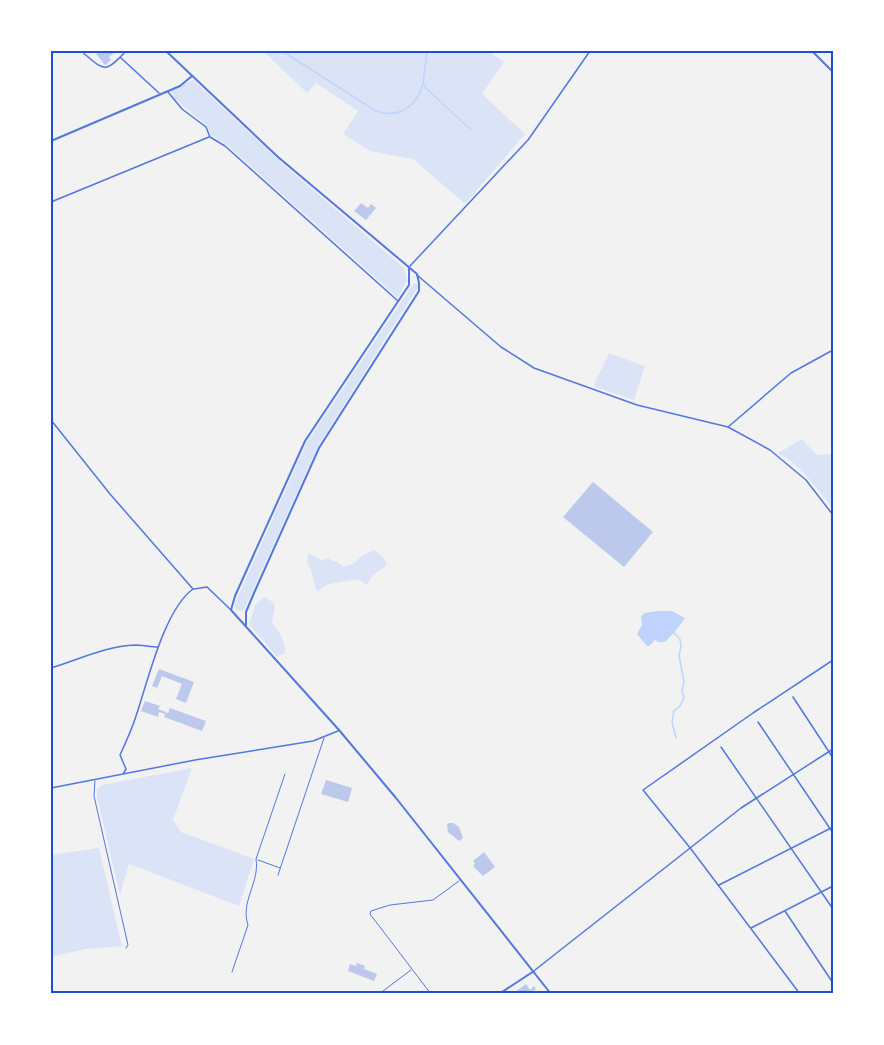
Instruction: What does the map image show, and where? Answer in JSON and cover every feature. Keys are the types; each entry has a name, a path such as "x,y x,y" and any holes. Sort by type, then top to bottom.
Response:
{"street":[{"path":"81,51 105,68 112,65 126,51"},
{"path":"166,51 279,157 501,347 534,368 637,405 728,427 770,450 794,469 806,480 833,516"},
{"path":"231,610 305,441 409,285 409,268 528,140 590,51"},
{"path":"812,51 833,72"},
{"path":"121,57 160,94"},
{"path":"51,141 180,86 193,76"},
{"path":"168,91 182,109 206,127 210,137 225,146 398,301"},
{"path":"51,202 210,137"},
{"path":"246,625 246,612 319,448 419,291 417,274"},
{"path":"728,427 791,373 833,350"},
{"path":"51,420 110,494 193,589"},
{"path":"123,775 126,769 120,755 172,616 180,602 193,589 207,588 246,625 339,730 396,798 551,994"},
{"path":"51,668 126,646 159,648"},
{"path":"800,994 691,849 643,790 833,660"},
{"path":"793,697 833,758"},
{"path":"758,722 833,832"},
{"path":"51,788 324,738 339,730"},
{"path":"721,747 833,909"},
{"path":"499,994 534,971 756,798 794,776 833,749"},
{"path":"719,886 832,828"},
{"path":"750,928 833,886"},
{"path":"785,911 833,983"}],"lane":[{"path":"278,875 324,738"},
{"path":"232,972 248,925 246,903 258,868 256,859 285,774"},
{"path":"95,781 94,796 128,945 126,948"},
{"path":"256,859 280,868"},
{"path":"431,994 370,914 371,910 390,905 433,900 461,879"},
{"path":"380,994 412,969"}],"shaded area":[{"path":"263,51 488,51 504,62 482,94 525,134 465,204 413,159 370,151 343,134 358,111 316,83 307,93"},
{"path":"193,80 283,164 404,268 407,280 398,298 227,145 212,136 207,126 175,99 170,90"},
{"path":"414,283 418,287 317,448 244,610 238,611 235,609 235,603 307,442"},
{"path":"609,353 645,366 634,400 595,387 594,384"},
{"path":"802,439 817,455 833,454 833,509 801,471 778,453"},
{"path":"373,550 382,556 387,565 372,576 367,585 354,580 326,585 316,590 307,562 308,553 322,560 329,558 343,567 353,564"},
{"path":"264,597 273,602 272,623 284,645 285,653 277,657 249,624 255,605"},
{"path":"192,768 173,820 181,832 254,859 239,906 129,864 120,895 97,789 102,785"},
{"path":"99,848 122,946 86,949 51,957 51,855"}],"water":[{"path":"672,611 685,618 665,642 655,640 647,646 637,634 642,625 641,617 644,613"}],"building":[{"path":"99,51 116,51 105,65 96,54"},
{"path":"361,203 368,208 371,204 376,208 366,220 354,211"},
{"path":"593,482 653,532 624,567 563,517"},
{"path":"159,669 194,682 186,703 176,699 182,684 162,676 157,688 152,686"},
{"path":"145,701 160,706 158,709 168,713 170,708 206,721 202,731 164,717 165,714 159,712 158,717 141,711"},
{"path":"326,780 352,788 348,802 321,794"},
{"path":"449,823 459,827 463,838 459,841 448,832"},
{"path":"484,852 495,867 483,876 473,866 475,864 473,861"},
{"path":"357,963 365,966 364,969 377,974 374,981 348,971 350,964 356,966"},
{"path":"526,984 530,990 534,986 536,989 532,992 534,994 512,994"}],"waterway":[{"path":"282,51 376,111 384,113 400,112 406,109 417,98 423,83"},
{"path":"427,51 423,83 471,130"},
{"path":"673,632 680,639 679,655 684,682 682,691 684,697 680,706 674,711 672,722 676,738"}]}
